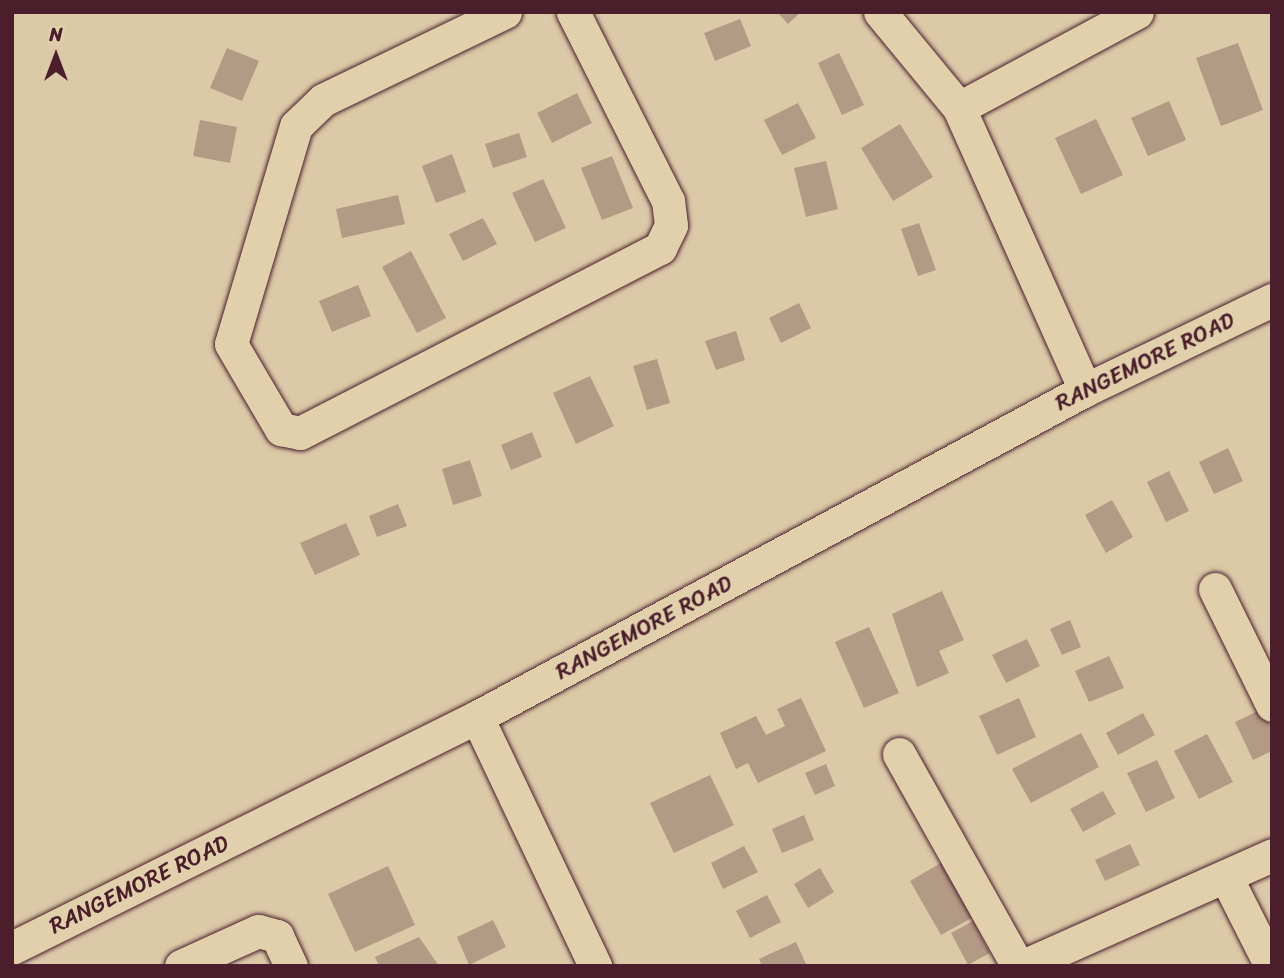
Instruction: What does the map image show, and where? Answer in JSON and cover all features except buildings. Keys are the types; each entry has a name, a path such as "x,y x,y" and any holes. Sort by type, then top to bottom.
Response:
{"street":[{"path":"505,12 323,100 296,126 231,344 233,357 281,429 300,433 660,248 671,225 668,201 573,12"},
{"path":"880,12 959,108 1085,390"},
{"path":"959,108 1137,12"},
{"name":"RANGEMORE ROAD","path":"12,948 477,717 1085,390 1272,300"},
{"path":"1215,589 1272,705"},
{"path":"477,717 595,966"},
{"path":"899,754 1021,966 1272,855"},
{"path":"1226,877 1271,966"},
{"path":"181,966 258,931 277,936 291,966"}]}
